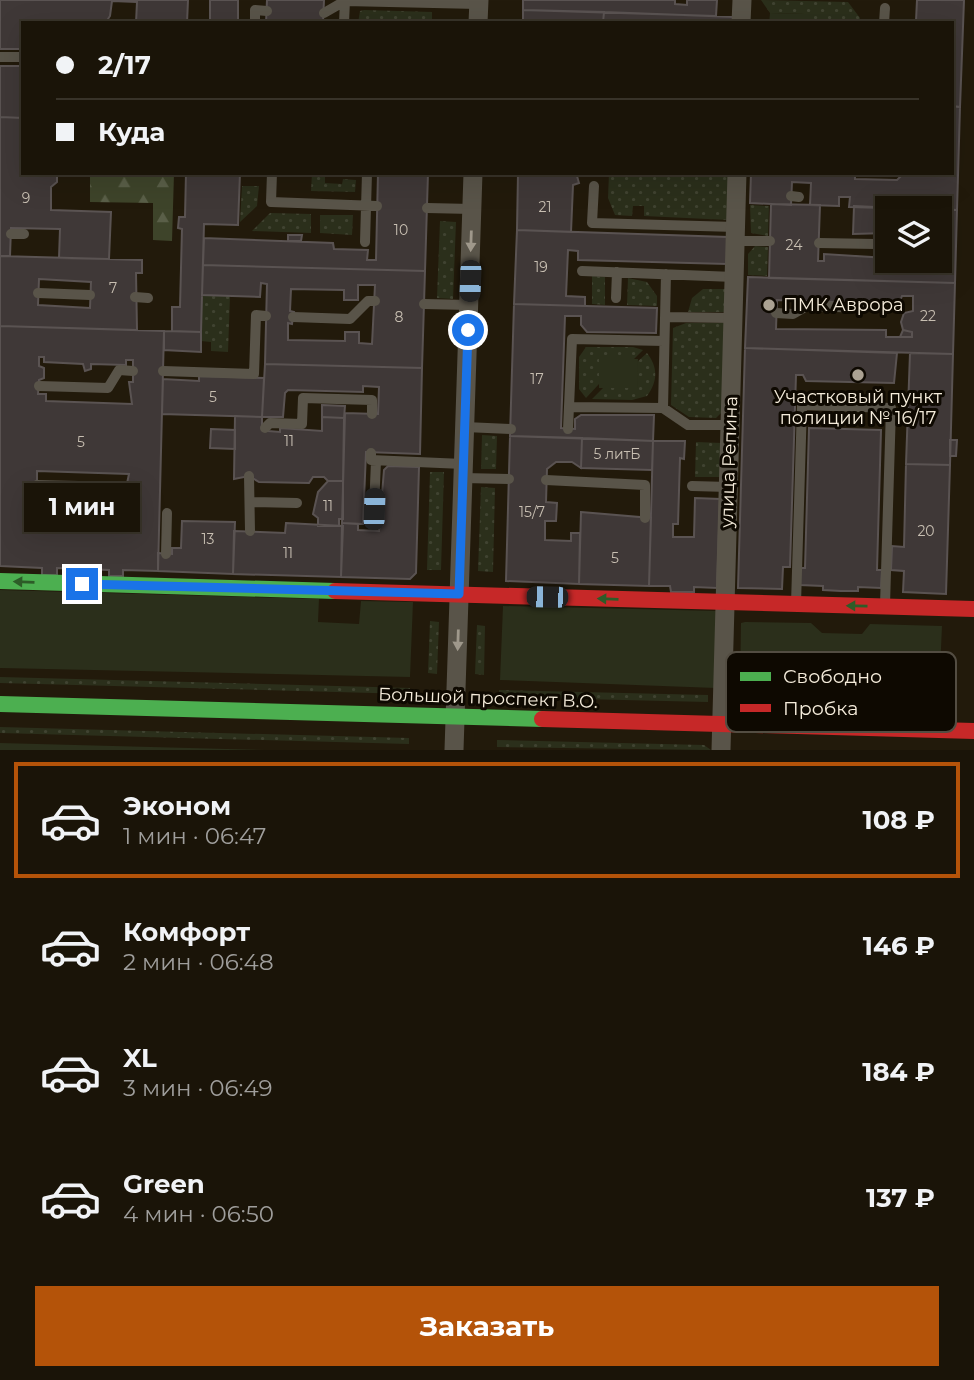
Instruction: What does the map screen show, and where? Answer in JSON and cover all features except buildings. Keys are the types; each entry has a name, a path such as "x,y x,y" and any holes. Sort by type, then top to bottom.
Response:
{"street":[{"path":"741,21 742,0"},
{"path":"454,750 473,175"},
{"name":"улица Репина","path":"721,750 730,425 738,314 734,277 735,234 743,195 738,175"},
{"path":"0,581 249,581 459,594 642,593 725,602 974,609"},
{"name":"Большой проспект В.О.","path":"0,704 726,724"},
{"name":"Большой проспект В.О.","path":"956,730 974,731"}],"lane":[{"path":"344,21 345,0"},
{"path":"324,13 345,0 478,9"},
{"path":"884,21 885,8"},
{"path":"255,21 255,10 267,11"},
{"path":"0,57 21,58"},
{"path":"272,175 271,202 372,205"},
{"path":"365,242 372,205 367,175"},
{"path":"594,186 592,223 735,234 770,241"},
{"path":"427,208 472,209"},
{"path":"11,234 24,234"},
{"path":"819,243 875,244"},
{"path":"582,271 734,277"},
{"path":"616,298 617,272"},
{"path":"663,408 666,274"},
{"path":"38,293 90,295"},
{"path":"135,297 148,298"},
{"path":"293,317 350,319 368,301 375,301"},
{"path":"424,304 469,305"},
{"path":"776,313 793,314 807,306 865,308"},
{"path":"665,317 738,314"},
{"path":"163,372 254,374 256,315 266,316"},
{"path":"568,429 572,339 664,341"},
{"path":"39,386 108,388 119,370 133,371"},
{"path":"265,428 270,423 302,424 303,398 372,400 372,414"},
{"path":"796,604 802,405 891,408 886,606"},
{"path":"569,407 663,408 688,425 730,425"},
{"path":"465,427 511,429"},
{"path":"374,509 374,457 509,479"},
{"path":"249,476 250,531"},
{"path":"547,480 645,485 645,518"},
{"path":"37,485 79,486"},
{"path":"692,486 729,487"},
{"path":"250,502 297,503"},
{"path":"166,554 167,513"}],"green space":[{"path":"761,0 848,2 860,21 805,21 805,14 770,13"},
{"path":"360,11 432,12 432,21 358,21"},
{"path":"770,13 805,14 805,21 769,21"},
{"path":"90,175 174,175 172,241 153,240 153,203 90,202"},
{"path":"312,175 325,175 325,183 342,184 343,179 356,180 355,192 311,191"},
{"path":"609,175 730,175 729,220 644,216 644,206 633,206 632,216 615,215 608,198"},
{"path":"242,186 259,186 257,206 240,222"},
{"path":"750,205 769,206 768,236 751,233"},
{"path":"270,213 311,214 311,233 252,231"},
{"path":"320,215 353,215 352,235 320,233"},
{"path":"440,221 456,222 453,299 437,298"},
{"path":"755,246 768,247 767,276 748,275 748,254"},
{"path":"592,276 605,277 605,305 592,304"},
{"path":"628,278 647,282 657,296 657,306 627,305"},
{"path":"703,289 726,289 726,312 688,312 692,298"},
{"path":"202,295 230,296 228,352 211,351 211,342 201,341"},
{"path":"686,323 725,323 723,411 716,418 689,417 671,405 673,328"},
{"path":"586,347 633,347 643,350 634,359 599,359 599,384 586,398 579,389 579,357"},
{"path":"647,353 655,374 647,396 632,400 592,399 603,388 637,388 637,362"},
{"path":"599,359 638,359 637,388 599,388"},
{"path":"482,435 497,436 496,469 481,469"},
{"path":"696,442 722,443 721,477 695,477"},
{"path":"430,472 444,472 441,570 427,570"},
{"path":"481,487 495,488 493,572 478,571"},
{"path":"0,590 319,599 318,622 359,624 361,601 413,602 410,677 0,668"},
{"path":"503,606 718,611 716,688 500,680"},
{"path":"430,621 439,622 437,674 428,673"},
{"path":"741,623 811,623 822,633 862,634 870,624 942,626 941,652 741,652"},
{"path":"477,625 485,626 484,675 475,674"},
{"path":"0,677 410,688 410,694 0,683"},
{"path":"499,690 708,695 708,702 499,697"},
{"path":"0,727 409,738 409,744 0,733"},
{"path":"497,740 704,745 711,750 497,747"},
{"path":"0,743 266,750 0,750"}],"traffic: fast":[{"path":"0,581 335,591"},
{"path":"0,704 542,719"}],"traffic: jam":[{"path":"335,591 974,609"},
{"path":"542,719 726,724"},
{"path":"956,730 974,731"}],"place":[{"name":"ПМК Аврора","path":"769,305"},
{"name":"Участковый пункт полиции № 16/17","path":"858,375"}],"route":[{"path":"82,584 459,594 468,330"}]}
